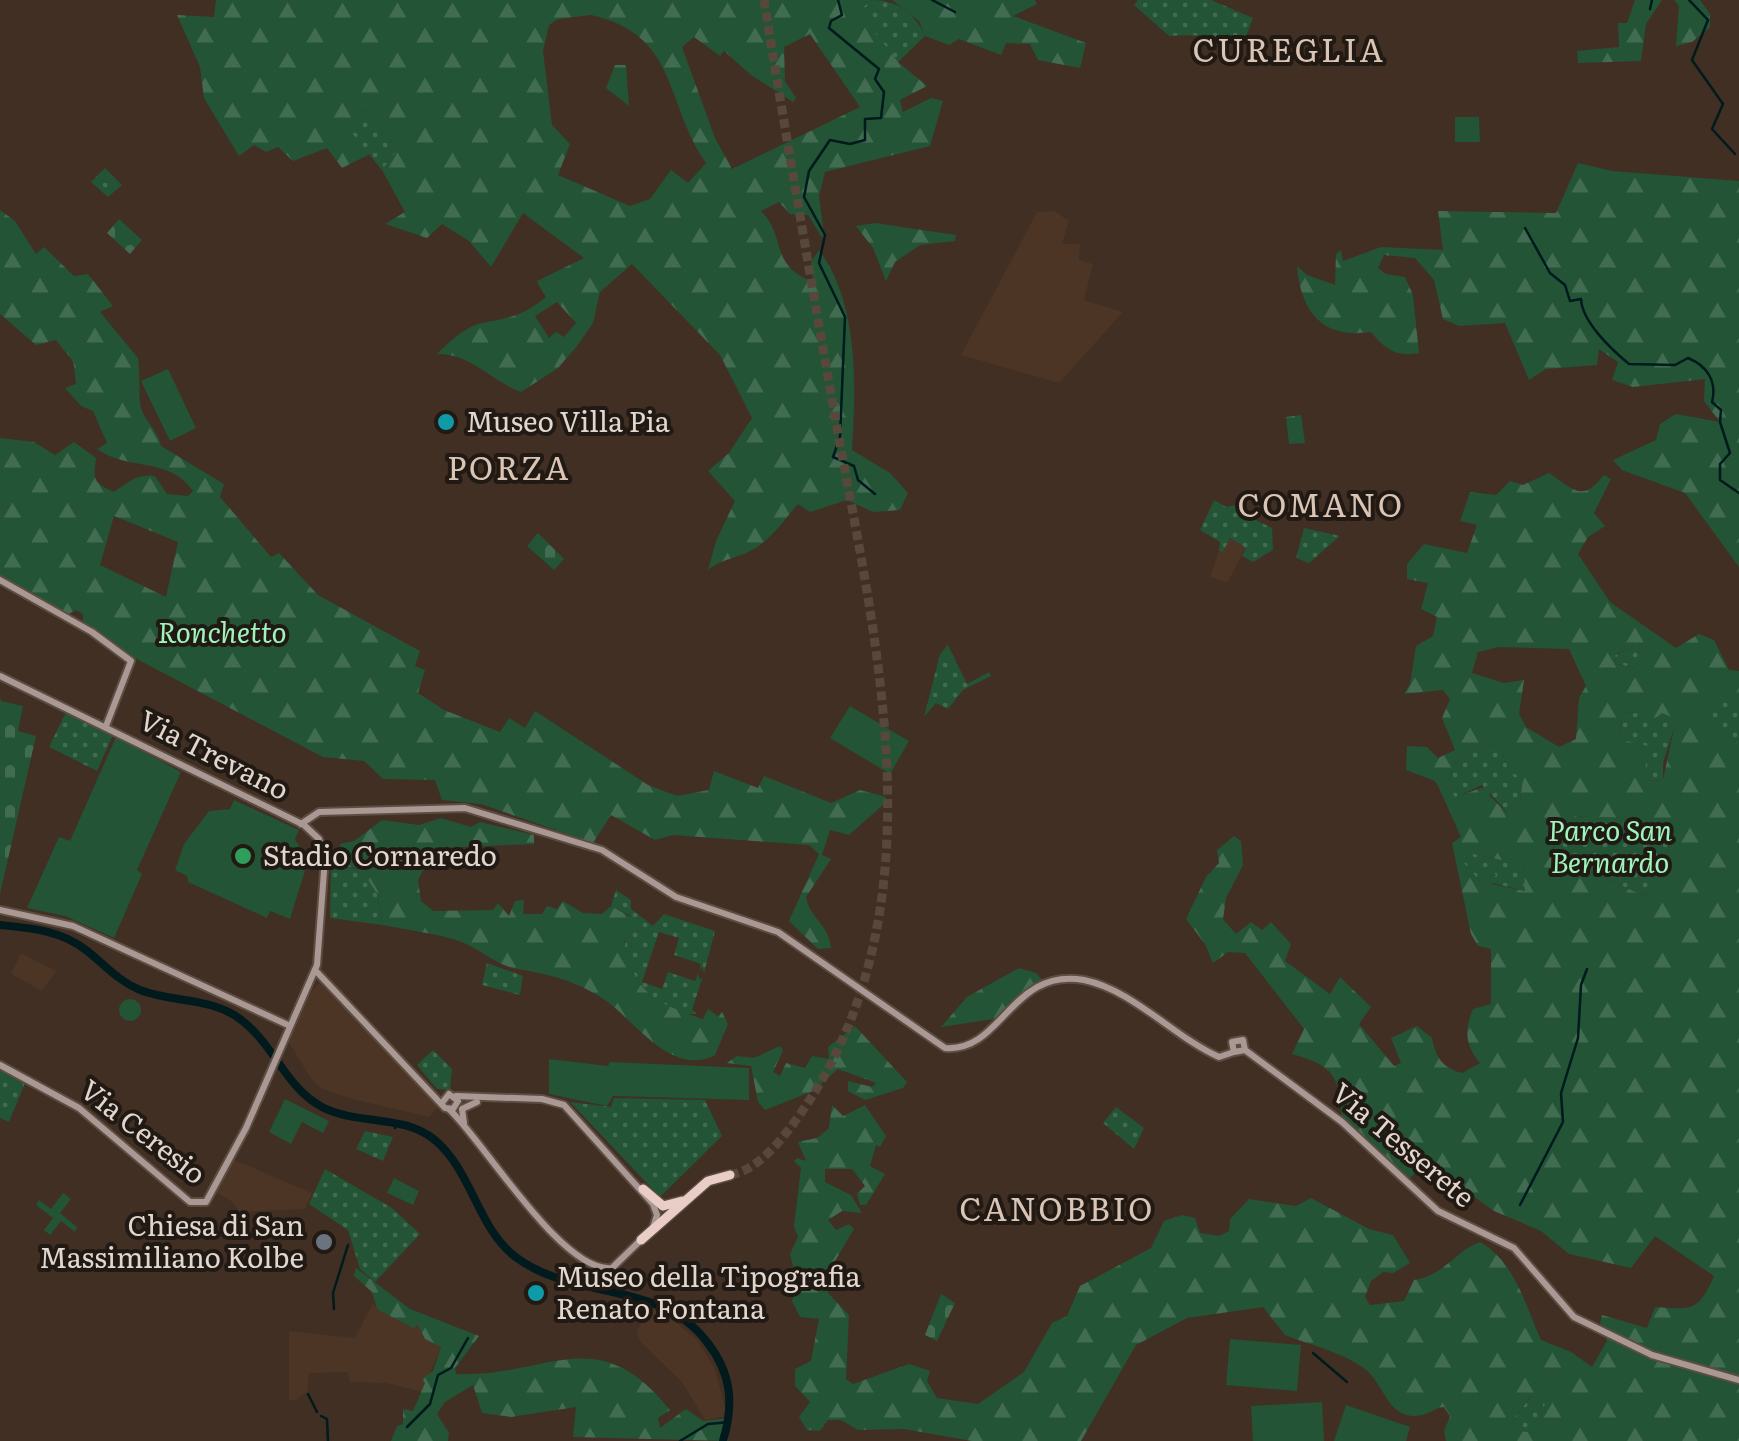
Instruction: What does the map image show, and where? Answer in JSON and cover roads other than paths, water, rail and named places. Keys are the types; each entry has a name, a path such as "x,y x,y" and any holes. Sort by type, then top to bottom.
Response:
{"highway":[{"path":"642,1240 708,1181 733,1172 709,1176 671,1206 660,1204 643,1190"}],"main road":[{"path":"0,580 92,632 131,661 106,726"},
{"name":"Via Trevano","path":"0,676 301,824 319,812 458,807 487,812 602,850 676,897 778,932 852,979 933,1042 951,1049 981,1038 1029,990 1062,980 1102,986 1220,1057 1234,1052"},
{"path":"0,910 73,926 288,1024 314,970 325,858 318,839 301,824"},
{"path":"314,970 432,1090 558,1239 587,1262 612,1268 642,1240 657,1215 643,1190 564,1104 542,1099 488,1099 432,1090"},
{"name":"Via Ceresio","path":"0,1065 79,1108 190,1202 206,1202 272,1069 288,1024"},
{"path":"1236,1039 1244,1041 1245,1050 1234,1052 1232,1044 1236,1039"},
{"name":"Via Tesserete","path":"1245,1050 1328,1110 1438,1210 1514,1248 1574,1317 1652,1355 1739,1380"},
{"path":"445,1106 451,1095"},
{"path":"445,1106 457,1105 451,1095"},
{"path":"476,1140 461,1113 467,1104 488,1099"}],"waterway":[{"path":"838,0 842,15 831,21 829,28 879,69 875,79 884,92 881,118 865,119 865,140 850,144 830,140 809,171 804,197 825,235 819,263 845,317 840,437 833,457 854,466 858,480 875,494"},
{"path":"932,0 955,12"},
{"path":"1650,9 1652,0"},
{"path":"1689,0 1708,20 1692,60 1723,104 1712,129 1735,154"},
{"path":"1525,228 1550,273 1565,285 1570,301 1581,299 1592,326 1629,364 1675,365 1688,358 1706,370 1712,381 1712,402 1721,410 1720,422 1730,453 1720,464 1720,480 1739,493"},
{"path":"0,925 56,934 76,943 140,990 229,1012 252,1029 309,1099 336,1113 395,1123 423,1132 436,1141 459,1169 493,1232 517,1258 565,1281 642,1300 688,1322 707,1342 726,1378 729,1414 723,1441"},
{"path":"1520,1205 1563,1122 1561,1093 1578,1038 1581,985 1587,969"},
{"path":"395,1128 396,1121"},
{"path":"334,1309 333,1293 348,1245"},
{"path":"407,1427 430,1404 438,1375 451,1368 468,1338"},
{"path":"1313,1353 1347,1382"},
{"path":"308,1394 317,1412"},
{"path":"321,1416 327,1419 328,1441"},
{"path":"680,1441 708,1424 729,1422"}],"tunnel":[{"path":"730,1175 754,1165 787,1132 811,1098 851,1019 875,935 886,849 887,761 879,672 764,0"}],"place":[{"name":"Museo Villa Pia","path":"446,422"},
{"name":"Stadio Cornaredo","path":"243,856"},
{"name":"Chiesa di San Massimiliano Kolbe","path":"324,1242"},
{"name":"Museo della Tipografia Renato Fontana","path":"536,1293"}],"district":[{"name":"CUREGLIA","path":"1289,51"},
{"name":"PORZA","path":"509,469"},
{"name":"COMANO","path":"1321,506"},
{"name":"CANOBBIO","path":"1057,1210"}],"park label":[{"name":"Ronchetto","path":"222,633"},
{"name":"Parco San Bernardo","path":"1610,847"}]}
